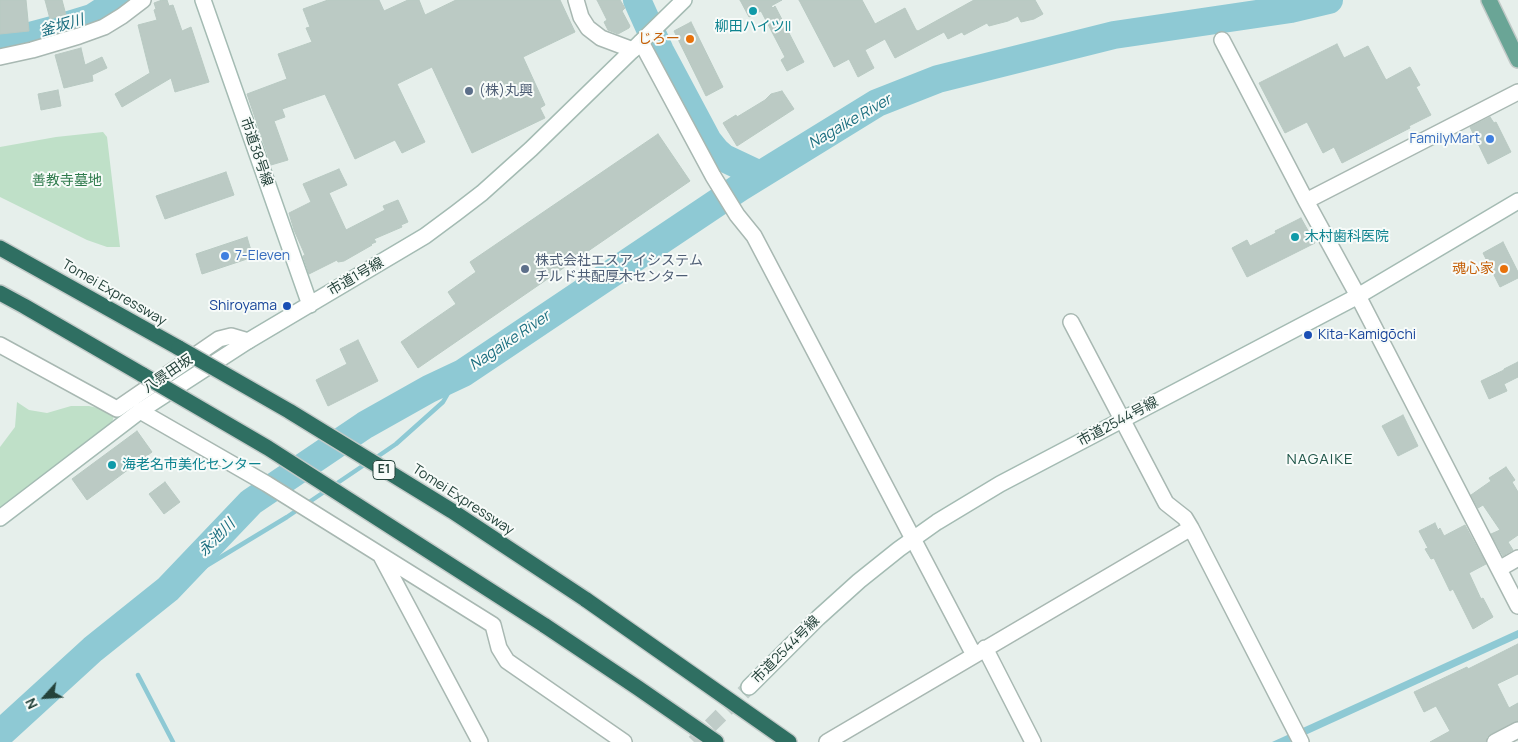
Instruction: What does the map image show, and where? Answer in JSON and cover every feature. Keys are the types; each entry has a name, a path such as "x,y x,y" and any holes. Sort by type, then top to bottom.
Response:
{"highway":[{"name":"Tomei Expressway","path":"0,248 289,411 452,511 585,599 789,742"},
{"path":"0,293 268,448 544,625 716,742"}],"main road":[{"path":"1490,0 1518,60"}],"street":[{"path":"0,57 32,50 104,27 143,0"},
{"name":"市道38号線","path":"204,0 310,305"},
{"path":"576,0 581,16 588,28 601,38 640,43 715,179 734,211 754,236 913,538 1033,742"},
{"name":"市道1号線","path":"0,518 140,411 248,341 425,236 463,208 531,149 661,23 677,3"},
{"path":"1222,40 1358,296 1518,606"},
{"path":"1306,201 1518,92"},
{"name":"市道2544号線","path":"749,686 825,611 859,581 913,538 976,498 1122,419 1358,296 1518,201"},
{"path":"1071,322 1166,503 1185,518 1191,528 1298,737"},
{"name":"八景田坂","path":"0,346 117,409 219,339 231,336 248,341"},
{"path":"140,411 309,510 493,625 499,648 507,661 624,742"},
{"path":"827,742 1191,528"},
{"path":"380,555 480,742"},
{"path":"1499,570 1518,558"},
{"path":"1495,742 1518,730"}],"green space":[{"name":"善教寺墓地","path":"103,132 107,137 120,247 107,247 87,240 0,197 0,147 56,137"},
{"path":"17,402 29,410 47,413 71,406 89,406 102,409 114,416 111,426 0,516 0,447 15,427"}],"water":[{"path":"1518,630 1518,638 1290,742 1272,742"}],"building":[{"path":"0,0 26,0 29,31 0,34"},
{"path":"45,0 62,0 66,15 50,19"},
{"path":"167,0 169,6 173,5 182,31 191,27 209,82 175,92 171,78 122,107 115,94 150,73 138,25 157,20 154,3"},
{"path":"328,0 379,0 384,11 408,0 419,0 425,15 456,0 560,0 575,32 523,57 545,105 540,108 545,118 472,153 432,67 397,84 425,142 402,153 395,140 355,159 325,94 282,109 285,117 274,121 288,160 271,165 247,94 287,79 278,54 312,42 306,28 310,27 303,9"},
{"path":"597,0 620,0 625,8 622,11 630,26 629,28 618,34 608,30 604,22 607,20"},
{"path":"740,0 782,0 771,6 773,8 775,6 804,62 787,71 781,60 785,57 761,11 749,17"},
{"path":"799,0 862,0 875,24 905,8 918,31 974,0 1035,0 1043,14 1034,19 1021,22 1018,16 989,26 987,23 964,35 962,32 948,39 944,32 895,58 885,39 865,50 874,68 858,77 849,59 834,67"},
{"path":"691,22 723,87 706,96 674,31"},
{"path":"1337,44 1344,58 1368,46 1386,80 1410,67 1420,85 1416,87 1431,115 1342,163 1334,147 1323,153 1307,122 1285,133 1259,83"},
{"path":"81,48 85,65 102,57 107,68 92,75 93,81 64,88 55,55"},
{"path":"58,90 61,106 41,110 38,94"},
{"path":"782,91 794,109 737,146 723,123 736,115 737,117 765,100 771,94"},
{"name":"FamilyMart","path":"1490,117 1494,123 1496,122 1511,152 1488,164 1470,127"},
{"path":"658,134 690,181 418,368 401,342 456,304 448,292 476,272 470,262"},
{"path":"339,169 347,185 329,193 346,230 385,210 383,206 398,200 408,222 401,225 402,227 374,239 376,242 372,245 344,261 338,262 337,260 309,274 303,256 305,255 289,213 311,202 303,184"},
{"path":"226,172 234,195 165,219 156,196"},
{"path":"1301,218 1315,243 1247,277 1232,248 1247,240 1250,246"},
{"name":"7-Eleven","path":"247,237 253,257 202,274 196,254"},
{"path":"1503,242 1518,272 1518,278 1500,287 1483,253"},
{"path":"358,340 378,381 328,406 316,380 347,364 340,349"},
{"path":"1518,362 1518,377 1504,384 1507,391 1489,399 1481,381"},
{"path":"1403,415 1418,446 1398,456 1382,426"},
{"name":"海老名市美化センター","path":"137,431 152,452 87,500 72,479"},
{"path":"1506,467 1515,480 1512,482 1518,492 1518,535 1508,542 1513,550 1503,556 1491,534 1500,530 1483,505 1478,508 1471,495 1491,481 1489,478"},
{"path":"165,482 180,502 164,514 149,494"},
{"path":"1435,523 1438,530 1440,528 1444,536 1465,525 1486,564 1469,573 1481,599 1483,598 1493,617 1473,629 1453,589 1450,591 1434,558 1431,559 1425,549 1428,548 1419,531"},
{"path":"1518,644 1518,674 1497,684 1509,708 1518,703 1518,721 1491,734 1487,737 1486,742 1430,742 1450,731 1436,706 1424,712 1414,692 1467,667 1468,669"}],"waterway":[{"name":"釜坂川","path":"0,44 92,18 120,0"},
{"path":"637,0 660,51 708,141 724,158 760,175"},
{"name":"Nagaike River","path":"0,734 93,649 168,589 251,502 365,425 429,389 463,373 739,188 877,103 938,79 1114,35 1291,9 1329,0"},
{"path":"374,459 396,444 443,402 458,376"},
{"name":"永池川","path":"168,589 287,517 367,463"},
{"path":"138,675 173,742"}],"tunnel":[{"path":"694,742 749,687"}],"place":[{"name":"柳田ハイツII","path":"753,11"},
{"name":"じろー","path":"690,39"},
{"name":"(株)丸興","path":"469,91"},
{"name":"FamilyMart","path":"1490,139"},
{"name":"木村歯科医院","path":"1295,237"},
{"name":"7-Eleven","path":"225,256"},
{"name":"株式会社エスアイシステム チルド共配厚木センター","path":"525,269"},
{"name":"魂心家","path":"1504,269"},
{"name":"Shiroyama","path":"287,306"},
{"name":"Kita-Kamigōchi","path":"1308,335"},
{"name":"海老名市美化センター","path":"112,465"}],"district":[{"name":"NAGAIKE","path":"1320,460"}]}
